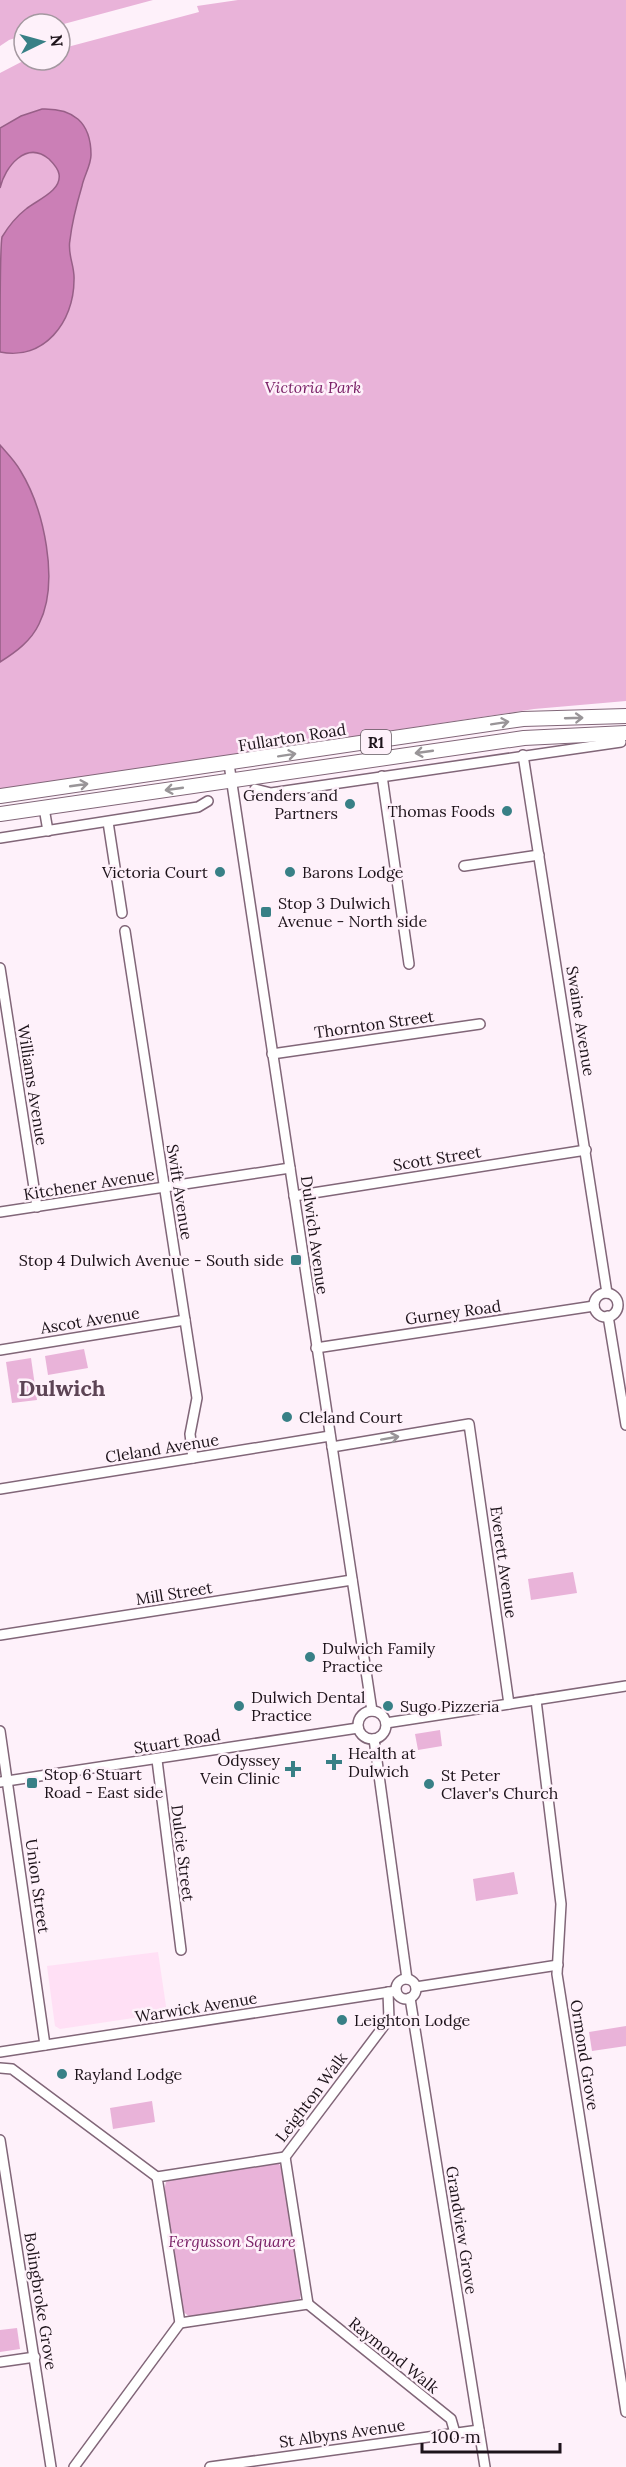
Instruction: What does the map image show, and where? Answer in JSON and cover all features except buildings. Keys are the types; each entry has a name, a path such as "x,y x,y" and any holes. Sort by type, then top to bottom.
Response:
{"highway":[{"name":"Fullarton Road","path":"0,796 523,719 626,717"},
{"path":"468,728 471,746"},
{"name":"Fullarton Road","path":"0,814 524,738 624,737"},
{"path":"41,790 44,808"}],"street":[{"name":"Fullarton Road","path":"255,789 271,793 524,755 624,737"},
{"path":"471,746 473,763"},
{"name":"Swaine Avenue","path":"524,755 607,1293"},
{"name":"Dulwich Avenue","path":"229,764 372,1712"},
{"path":"382,776 409,964"},
{"path":"0,838 198,807 208,801"},
{"path":"44,808 48,831"},
{"path":"108,822 122,913"},
{"path":"464,866 539,855"},
{"name":"Swift Avenue","path":"125,931 197,1398 190,1434 193,1458"},
{"name":"Williams Avenue","path":"0,968 37,1207"},
{"name":"Thornton Street","path":"272,1054 480,1024"},
{"name":"Scott Street","path":"294,1196 586,1150"},
{"name":"Kitchener Avenue","path":"0,1212 290,1168"},
{"path":"607,1293 622,1302 616,1311 608,1316 600,1315 594,1306 596,1298 607,1293"},
{"name":"Gurney Road","path":"316,1348 594,1306"},
{"path":"608,1316 626,1425"},
{"name":"Ascot Avenue","path":"0,1350 185,1320"},
{"name":"Everett Avenue","path":"332,1447 469,1424 509,1704"},
{"name":"Cleland Avenue","path":"0,1489 330,1436"},
{"name":"Mill Street","path":"0,1635 352,1580"},
{"path":"386,1723 626,1686"},
{"name":"Ormond Grove","path":"536,1700 561,1904 557,1974 626,2412"},
{"path":"372,1712 380,1714 386,1723 385,1732 374,1739 366,1738 358,1728 361,1716 372,1712"},
{"name":"Stuart Road","path":"4,1781 358,1728"},
{"name":"Union Street","path":"0,1731 4,1781 45,2045"},
{"path":"374,1739 407,1978 416,1987 415,1994 410,1998 400,1997 392,1991 399,1981 407,1978"},
{"name":"Dulcie Street","path":"156,1760 181,1950"},
{"path":"416,1987 558,1965"},
{"name":"Warwick Avenue","path":"0,2052 392,1991"},
{"name":"Leighton Walk","path":"285,2157 389,2019 392,1991"},
{"name":"Grandview Grove","path":"410,1998 485,2467"},
{"path":"0,2068 12,2069 157,2177 180,2324"},
{"name":"Bolingbroke Grove","path":"0,2140 51,2467"},
{"path":"74,2467 180,2324 308,2304 285,2157 157,2177"},
{"name":"Raymond Walk","path":"308,2304 451,2419 454,2433"},
{"path":"0,2362 35,2357"},
{"name":"St Albyns Avenue","path":"210,2467 479,2430"}],"shaded area":[{"path":"42,109 63,111 78,119 88,134 90,144 91,159 83,182 69,245 74,275 73,296 62,324 43,344 16,353 0,352 2,237 23,212 53,190 59,180 59,174 49,159 40,154 25,154 12,165 0,188 0,128 21,116"},
{"path":"0,445 11,457 29,486 42,525 49,567 45,607 39,624 22,646 0,662"},
{"path":"158,1952 167,2013 60,2029 55,2026 47,1966"}],"green space":[{"path":"0,0 153,0 72,22 72,12 12,12 12,39 0,46"},
{"name":"Victoria Park","path":"238,0 626,0 626,701 534,709 0,790 0,73 12,67 12,72 72,72 72,46 199,12 197,6"},
{"path":"84,1349 88,1368 48,1375 45,1356"},
{"path":"31,1358 37,1400 12,1403 6,1362"},
{"path":"573,1572 577,1593 531,1600 528,1579"},
{"path":"440,1730 442,1746 418,1750 415,1734"},
{"path":"514,1872 518,1894 476,1901 473,1879"},
{"path":"626,2026 626,2046 592,2051 589,2032"},
{"path":"152,2101 155,2122 113,2129 110,2108"},
{"name":"Fergusson Square","path":"279,2164 283,2170 301,2291 300,2299 191,2318 181,2310 164,2191 166,2182 176,2178"},
{"path":"17,2328 20,2349 0,2352 0,2330"}],"place":[{"name":"Genders and Partners","path":"350,804"},
{"name":"Thomas Foods","path":"507,811"},
{"name":"Victoria Court","path":"220,872"},
{"name":"Barons Lodge","path":"290,872"},
{"name":"Stop 3 Dulwich Avenue - North side","path":"266,912"},
{"name":"Stop 4 Dulwich Avenue - South side","path":"296,1260"},
{"name":"Cleland Court","path":"287,1417"},
{"name":"Dulwich Family Practice","path":"310,1657"},
{"name":"Dulwich Dental Practice","path":"239,1706"},
{"name":"Sugo Pizzeria","path":"388,1706"},
{"name":"Health at Dulwich","path":"334,1762"},
{"name":"Odyssey Vein Clinic","path":"293,1769"},
{"name":"Stop 6 Stuart Road - East side","path":"32,1783"},
{"name":"St Peter Claver's Church","path":"429,1784"},
{"name":"Leighton Lodge","path":"342,2020"},
{"name":"Rayland Lodge","path":"62,2074"}],"district":[{"name":"Dulwich","path":"62,1388"}]}
